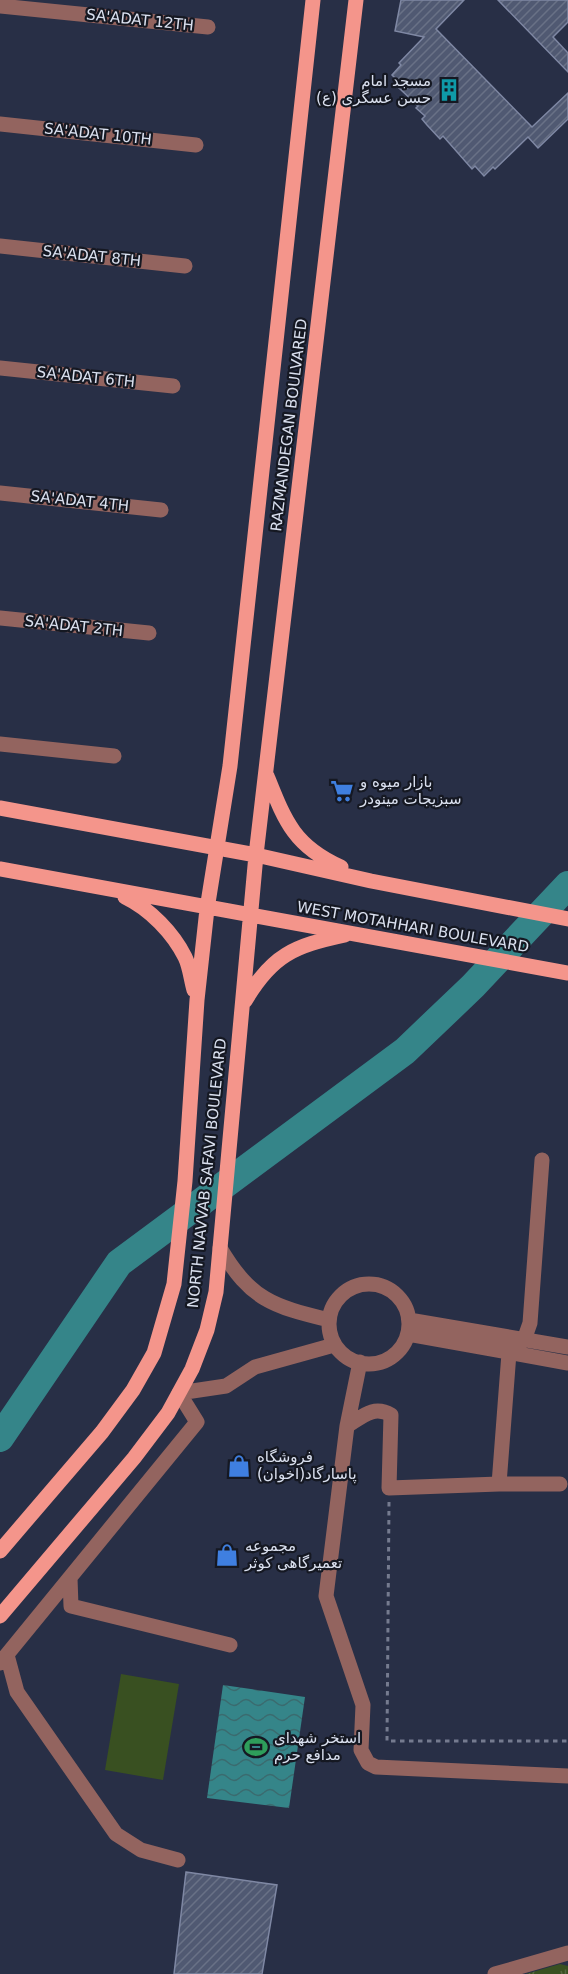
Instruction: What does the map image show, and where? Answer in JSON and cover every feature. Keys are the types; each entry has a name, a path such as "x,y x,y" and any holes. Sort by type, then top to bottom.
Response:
{"main road":[{"name":"RAZMANDEGAN BOULVARED","path":"207,909 230,766 313,0"},
{"name":"RAZMANDEGAN BOULVARED","path":"251,916 265,772 356,0"},
{"path":"265,772 282,815 298,840 326,861 371,881"},
{"path":"0,808 256,855 371,881 568,919"},
{"path":"0,869 100,888 128,898 150,912 186,958 196,1000"},
{"name":"WEST MOTAHHARI BOULEVARD","path":"100,888 562,972"},
{"name":"NORTH NAVVAB SAFAVI BOULEVARD","path":"0,1551 102,1432 133,1390 154,1353 166,1318 174,1284 179,1243 196,1000 207,909"},
{"name":"NORTH NAVVAB SAFAVI BOULEVARD","path":"0,1616 134,1458 168,1413 192,1370 207,1330 216,1292 251,916"},
{"path":"242,1006 257,980 272,963 296,948 352,933"},
{"path":"0,1622 14,1600"}],"street":[{"name":"SA'ADAT 12TH","path":"0,6 208,27"},
{"name":"SA'ADAT 10TH","path":"0,124 196,145"},
{"name":"SA'ADAT 8TH","path":"0,246 184,266"},
{"name":"SA'ADAT 6TH","path":"0,368 173,386"},
{"name":"SA'ADAT 4TH","path":"0,493 161,510"},
{"name":"SA'ADAT 2TH","path":"0,618 149,633"},
{"path":"0,744 114,756"},
{"path":"500,1484 509,1353 524,1340 530,1323 542,1160"},
{"path":"220,1248 236,1274 258,1296 280,1308 328,1320"},
{"path":"360,1284 372,1284 386,1287 397,1295 405,1306 408,1327 402,1346 392,1356 380,1362 360,1362 343,1354 334,1345 328,1320 332,1308 343,1293 360,1284"},
{"path":"408,1327 568,1347"},
{"path":"408,1327 509,1353 568,1364"},
{"path":"178,1860 141,1850 116,1834 17,1692 3,1659 197,1422 179,1393 226,1386 255,1367 334,1345"},
{"path":"360,1362 347,1426 326,1596 363,1705 361,1750 368,1763 376,1767 568,1776"},
{"path":"347,1426 371,1411 382,1410 391,1415 389,1488 560,1484"},
{"path":"70,1578 71,1606 230,1645"},
{"path":"495,1974 568,1953"}],"path":[{"path":"389,1488 387,1741 568,1741"}],"green space":[{"path":"121,1674 179,1684 163,1780 105,1770"},
{"path":"560,1964 568,1966 568,1974 526,1974"}],"water":[{"name":"استخر شهدای مدافع حرم","path":"223,1685 305,1697 289,1808 207,1798"}],"building":[{"name":"مسجد امام حسن عسگری (ع)","path":"401,0 464,0 436,29 532,127 568,93 568,119 538,148 528,137 495,169 493,167 484,176 475,166 472,169 443,136 440,139 427,125 422,119 425,116 416,108 418,106 399,88 402,85 392,75 401,65 399,63 424,37 395,31"},
{"path":"498,0 568,0 568,22 553,37 568,53 568,72"},
{"path":"186,1872 277,1885 262,1974 174,1974"}],"waterway":[{"path":"0,1438 119,1263 405,1051 473,986 568,885"}],"place":[{"name":"مسجد امام حسن عسگری (ع)","path":"449,90"},
{"name":"بازار میوه و سبزیجات مینودر","path":"342,791"},
{"name":"فروشگاه پاسارگاد(اخوان)","path":"239,1466"},
{"name":"مجموعه تعمیرگاهی کوثر","path":"227,1555"},
{"name":"استخر شهدای مدافع حرم","path":"256,1747"}]}
